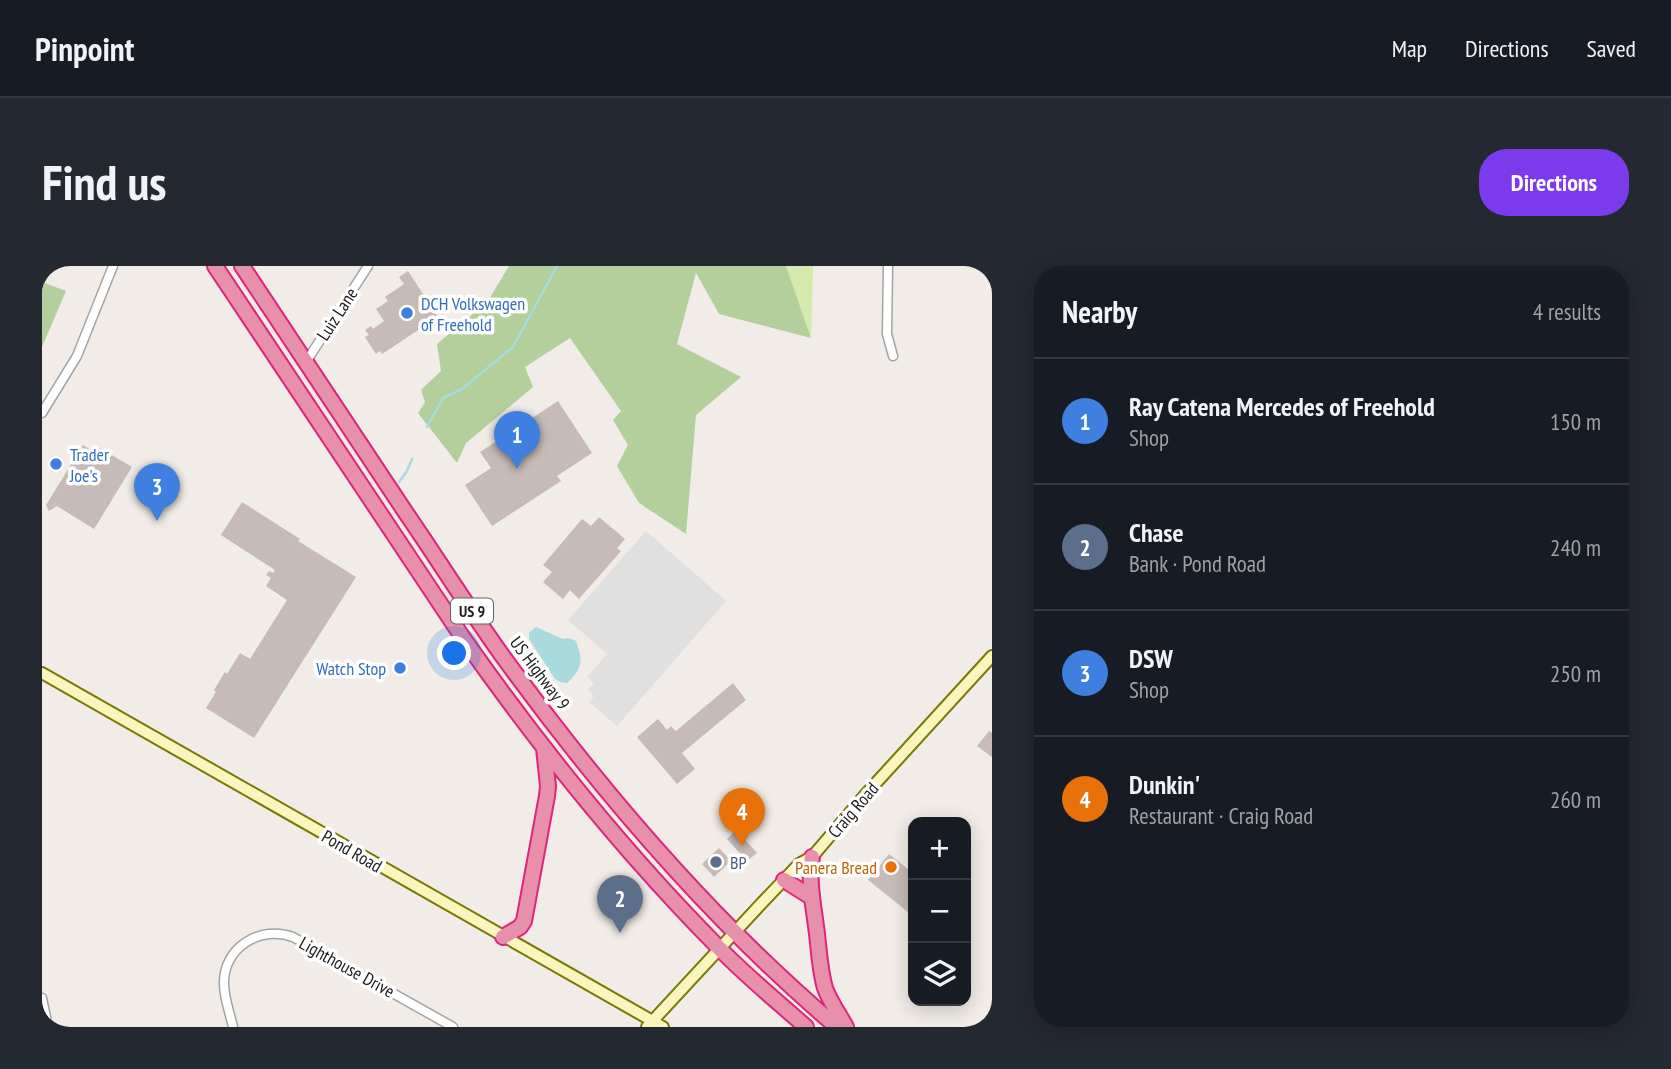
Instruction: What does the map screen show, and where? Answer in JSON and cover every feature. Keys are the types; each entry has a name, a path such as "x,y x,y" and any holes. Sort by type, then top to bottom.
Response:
{"highway":[{"name":"US 9","path":"215,266 464,640 565,775 719,948 806,1027"},
{"name":"US Highway 9","path":"242,266 481,626 540,706 629,816 735,931 805,1000 837,1027"},
{"path":"503,937 520,927 524,920 547,796 544,747"},
{"path":"812,857 811,897 825,986 846,1027"},
{"path":"784,880 811,897"}],"main road":[{"name":"Craig Road","path":"654,1025 719,948 799,864 812,857 992,656"},
{"name":"Pond Road","path":"42,673 654,1025"}],"street":[{"path":"42,413 77,356 113,266"},
{"name":"Luiz Lane","path":"306,362 368,266"},
{"path":"888,266 887,334 893,356"},
{"name":"Lighthouse Drive","path":"233,1027 224,987 229,961 245,942 262,934 275,933 293,937 453,1027"},
{"path":"42,998 48,1027"}],"green space":[{"path":"509,266 786,266 811,338 719,314 696,273 677,344 741,377 696,415 686,534 639,503 617,466 628,445 613,420 621,411 570,338 525,367 533,387 466,443 457,463 418,413 425,402 421,390 441,371 437,344 488,301"},
{"path":"786,266 813,266 811,338"},
{"path":"42,282 66,291 42,347"}],"shaded area":[{"path":"646,531 726,601 617,726 589,702 594,696 588,690 594,683 587,677 607,654 568,620"}],"water":[{"path":"536,627 563,639 576,641 580,654 579,669 567,683 555,679 529,639 529,633"}],"building":[{"name":"DCH Volkswagen of Freehold","path":"408,271 438,317 382,354 380,351 376,354 365,337 369,335 365,330 371,326 373,329 384,321 376,309 388,301 385,297 404,284 399,277"},
{"path":"558,401 592,453 557,476 561,481 492,526 465,485 491,468 480,452"},
{"path":"83,445 97,454 100,448 132,467 94,529 57,506 49,511 46,505"},
{"path":"242,502 356,577 254,738 206,708 225,672 227,674 240,653 250,659 287,600 266,586 271,578 266,575 275,570 221,535"},
{"path":"599,517 625,539 617,548 621,551 579,599 570,590 563,599 543,582 552,572 543,565 582,519 591,526"},
{"path":"733,683 746,700 682,753 695,769 677,784 637,737 658,719 667,730 671,726 676,731"},
{"path":"989,731 992,733 992,757 977,746"},
{"path":"736,830 757,853 747,861 727,839"},
{"path":"719,848 731,861 714,877 702,864"},
{"path":"889,854 908,869 908,912 868,880"}],"waterway":[{"path":"427,427 443,398 462,389 513,347 557,266"},
{"path":"399,482 412,459"}],"place":[{"name":"DCH Volkswagen of Freehold","path":"407,313"},
{"name":"Trader Joe's","path":"56,464"},
{"name":"Ray Catena Mercedes of Freehold","path":"517,469"},
{"name":"DSW","path":"157,521"},
{"name":"Watch Stop","path":"400,668"},
{"name":"Dunkin'","path":"742,846"},
{"name":"BP","path":"716,862"},
{"name":"Panera Bread","path":"891,867"},
{"name":"Chase","path":"620,933"}]}
